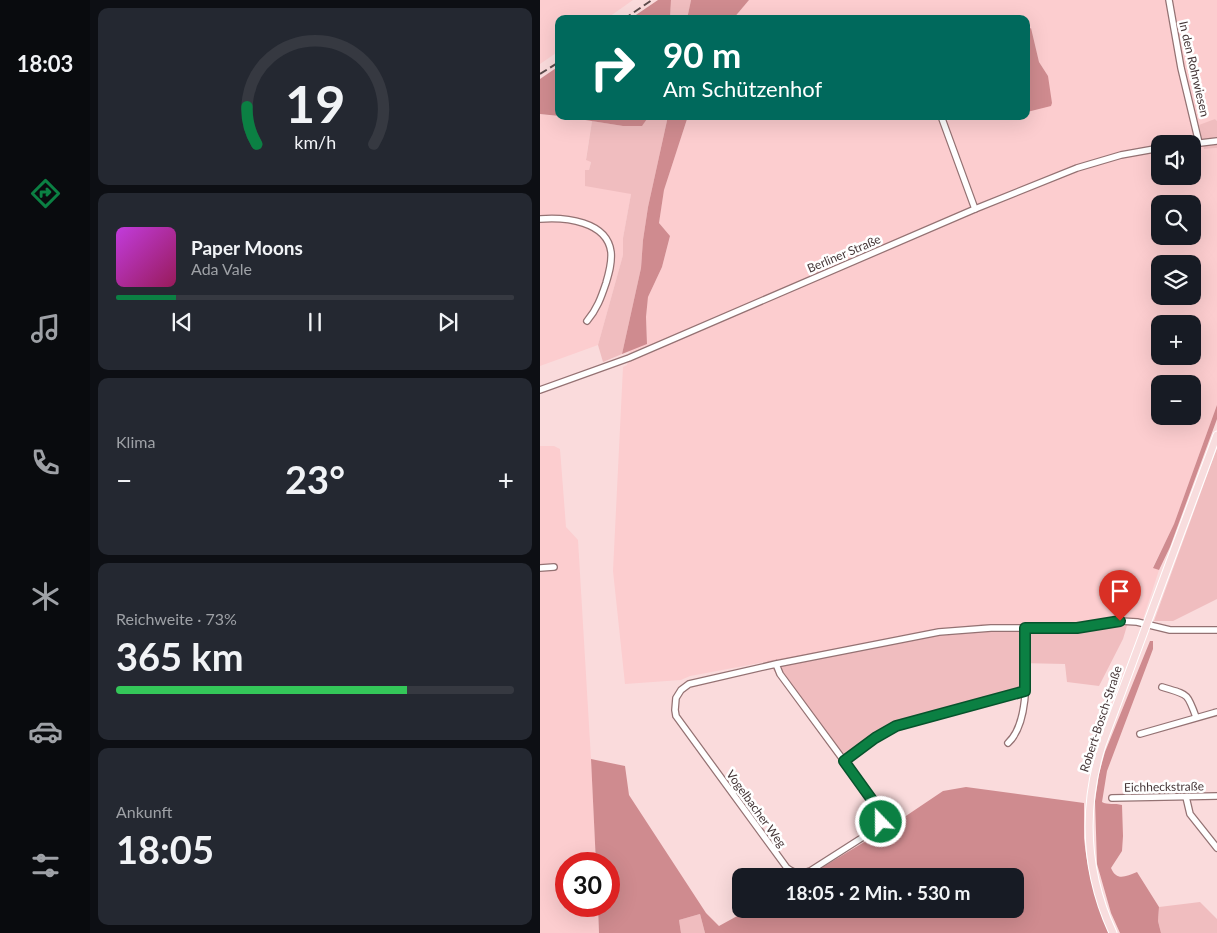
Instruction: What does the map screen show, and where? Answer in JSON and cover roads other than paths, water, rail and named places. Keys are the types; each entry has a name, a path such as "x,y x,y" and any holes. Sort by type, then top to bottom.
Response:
{"main road":[{"name":"Robert-Bosch-Straße","path":"1113,933 1099,898 1090,861 1089,803 1096,764 1217,435"}],"street":[{"name":"In den Rohrwiesen","path":"1169,0 1181,68 1198,135"},
{"path":"942,120 975,209"},
{"path":"1201,143 1217,142"},
{"name":"Berliner Straße","path":"558,384 597,371 975,209 1077,168 1121,155 1151,150"},
{"path":"540,219 568,220 590,226 604,236 610,245 610,268 598,305 587,321"},
{"path":"540,388 558,384"},
{"path":"540,395 558,384"},
{"path":"540,568 554,568"},
{"name":"Vogelbacher Weg","path":"776,664 780,674 882,815 880,825 872,832 810,871 802,874 792,872 787,868 676,716 675,704 678,693 689,684 776,664 939,632 991,628 1077,628 1120,621 1146,624 1170,630 1217,630"},
{"path":"1008,744 1021,726 1024,706 1025,628"},
{"path":"1162,687 1186,695 1196,717"},
{"path":"844,761 875,738 896,726 1025,691"},
{"path":"1140,734 1217,712"},
{"name":"Eichheckstraße","path":"1112,798 1217,796"},
{"path":"1186,797 1190,814 1217,848"}],"railway":[{"path":"630,15 652,0"},
{"path":"540,74 555,65"}]}
